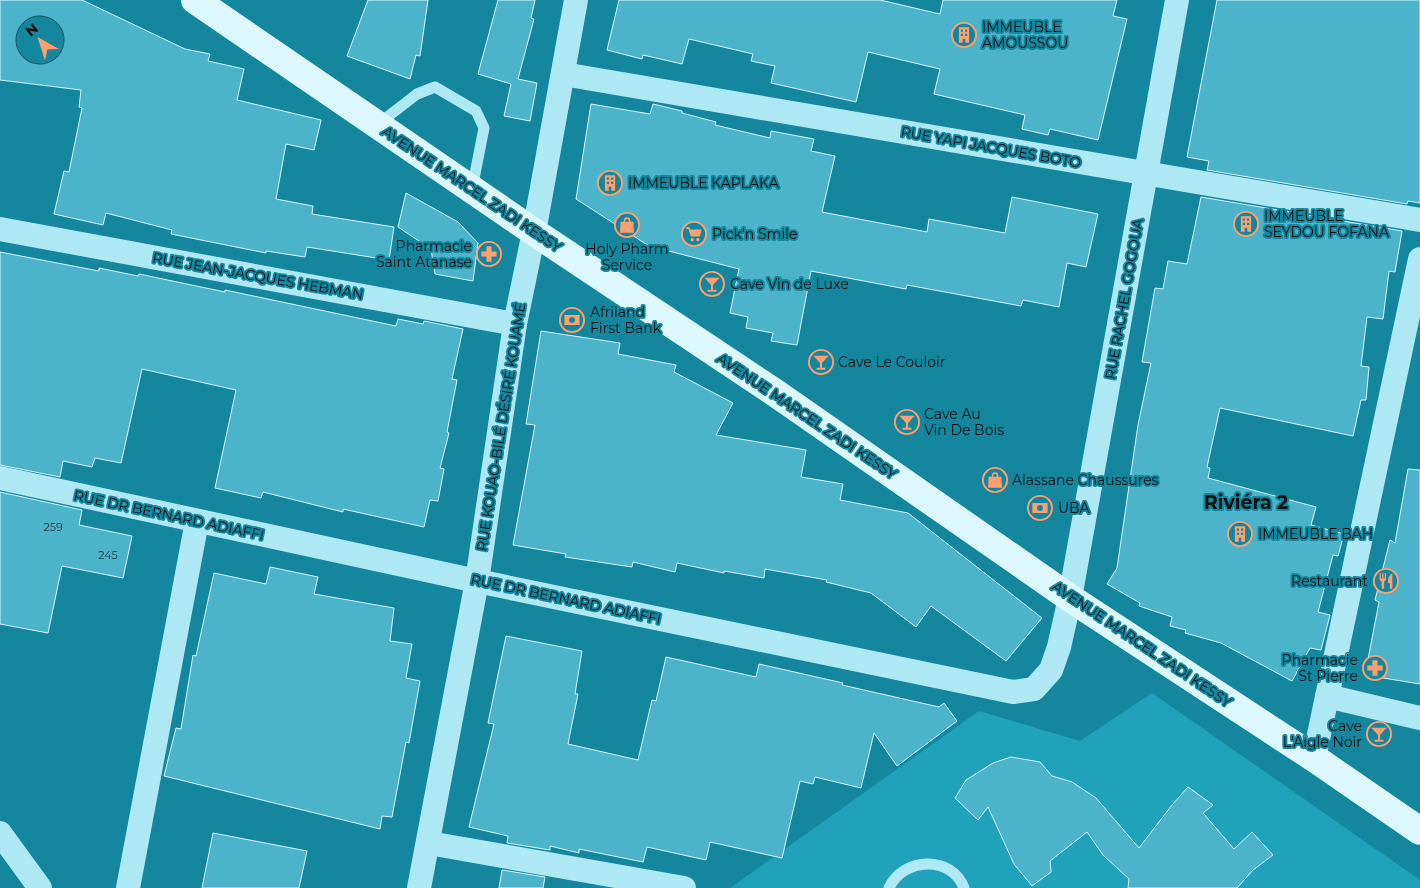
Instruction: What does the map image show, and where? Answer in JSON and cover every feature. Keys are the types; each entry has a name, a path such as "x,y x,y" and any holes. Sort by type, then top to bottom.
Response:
{"street":[{"name":"AVENUE MARCEL ZADI KESSY","path":"195,0 534,232 774,392 1070,598 1314,758 1420,832"},
{"name":"RUE KOUAO-BILÉ DÉSIRÉ KOUAMÉ","path":"419,888 477,581 515,324 534,232 576,0"},
{"name":"RUE RACHEL GOGOUA","path":"1070,598 1177,0"},
{"name":"RUE YAPI JACQUES BOTO","path":"563,74 1420,220"},
{"name":"RUE JEAN-JACQUES HEBMAN","path":"0,229 515,324"},
{"path":"1314,758 1420,259"},
{"name":"RUE DR BERNARD ADIAFFI","path":"0,478 477,581 1013,692 1034,689 1051,670 1059,647 1070,598"},
{"path":"128,888 197,521"},
{"path":"1328,696 1420,718"},
{"path":"0,832 40,888"},
{"path":"428,843 684,888"}],"lane":[{"path":"377,125 417,94 435,87 476,111 484,128 472,190"},
{"path":"889,888 892,881 904,870 919,864 936,864 951,870 962,882 964,888"}],"shaded area":[{"path":"1152,693 1420,880 1420,888 730,888 979,711 1080,741"}],"building":[{"path":"0,0 82,0 185,49 210,54 208,61 244,69 237,100 321,120 314,150 286,144 276,199 313,206 312,214 394,227 389,260 307,247 305,257 266,251 266,253 171,234 172,230 106,213 103,225 54,214 64,171 69,172 82,108 79,107 81,90 0,80"},
{"path":"368,0 428,0 420,56 416,55 410,79 347,56"},
{"path":"498,0 535,0 531,18 534,19 518,79 537,83 530,121 504,116 511,84 478,74"},
{"path":"619,0 880,0 940,14 943,0 1117,0 1113,16 1127,19 1098,140 1050,129 1048,135 1022,129 1025,115 934,94 940,69 868,52 856,102 771,83 775,66 751,61 753,54 689,39 682,64 643,55 642,59 607,50"},
{"path":"1217,0 1420,0 1420,203 1408,201 1407,204 1207,170 1209,161 1187,157"},
{"path":"591,104 650,114 653,104 716,122 715,125 770,138 771,131 814,139 811,151 835,156 822,212 927,232 929,219 1005,233 1012,197 1098,214 1086,267 1067,263 1059,307 1023,300 1021,306 907,285 906,289 811,271 797,345 771,341 773,333 746,328 748,317 730,313 739,269 649,246 576,199"},
{"path":"406,193 458,222 478,243 473,281 435,274 431,249 398,227"},
{"path":"1201,197 1402,231 1395,272 1389,271 1383,319 1367,317 1361,366 1369,367 1366,400 1361,400 1353,436 1220,408 1207,467 1210,468 1208,478 1316,507 1311,525 1344,534 1338,556 1333,555 1318,612 1330,615 1321,650 1310,648 1292,681 1221,643 1185,633 1186,630 1170,626 1172,617 1139,606 1140,603 1107,584 1117,568 1138,425 1151,363 1142,362 1155,288 1163,289 1168,261 1187,264"},
{"path":"0,252 99,271 99,268 138,276 139,274 225,292 225,290 396,326 398,319 423,324 424,321 463,329 452,379 457,380 447,432 449,433 440,468 444,469 438,501 430,500 424,527 343,509 343,512 263,492 261,498 215,488 236,390 142,369 121,463 95,458 92,467 63,461 60,477 0,465"},
{"path":"541,331 620,343 618,354 676,365 674,372 733,403 716,435 806,450 801,477 843,484 840,500 908,513 1042,618 1006,661 931,606 916,627 871,593 826,582 827,580 765,569 764,578 724,571 724,573 677,563 675,572 633,562 632,567 565,557 566,554 513,545 535,425 526,424"},
{"path":"1408,469 1420,470 1420,684 1365,675 1379,602 1375,600 1390,540 1395,543"},
{"path":"0,492 82,510 79,525 132,536 123,578 62,566 48,633 0,624"},
{"path":"270,567 318,577 314,594 394,608 390,641 412,644 406,678 420,681 409,743 406,742 392,817 382,816 380,829 164,776 176,728 181,729 193,655 196,656 214,573 266,584"},
{"path":"506,636 582,651 575,694 578,694 568,744 638,760 652,700 656,701 666,657 756,677 759,664 939,707 944,703 957,721 897,766 874,733 861,788 815,777 813,784 800,781 782,858 710,842 706,860 647,847 643,862 579,849 579,853 550,846 550,850 507,843 508,836 469,827 494,724 488,723"},
{"path":"1011,757 1040,762 1052,776 1072,782 1096,798 1139,848 1188,787 1213,805 1203,813 1234,849 1252,832 1273,855 1253,870 1237,888 1128,888 1129,879 1103,855 1087,832 1050,861 1051,872 1032,886 1014,864 988,807 978,820 955,798 966,780 993,763"},
{"path":"213,833 307,851 299,888 202,888"},
{"path":"502,870 545,877 543,888 499,888"}],"place":[{"name":"IMMEUBLE AMOUSSOU","path":"964,35"},
{"name":"IMMEUBLE KAPLAKA","path":"610,183"},
{"name":"IMMEUBLE SEYDOU FOFANA","path":"1246,224"},
{"name":"Holy Pharm Service","path":"627,225"},
{"name":"Pick'n Smile","path":"694,234"},
{"name":"Pharmacie Saint Atanase","path":"489,254"},
{"name":"Cave Vin de Luxe","path":"712,284"},
{"name":"Afriland First Bank","path":"572,320"},
{"name":"Cave Le Couloir","path":"821,362"},
{"name":"Cave Au Vin De Bois","path":"907,422"},
{"name":"Alassane Chaussures","path":"995,480"},
{"name":"UBA","path":"1040,508"},
{"name":"IMMEUBLE BAH","path":"1240,534"},
{"name":"Restaurant","path":"1386,581"},
{"name":"Pharmacie St Pierre","path":"1375,668"},
{"name":"Cave L'Aigle Noir","path":"1379,734"}],"district":[{"name":"Riviéra 2","path":"1246,502"}]}
